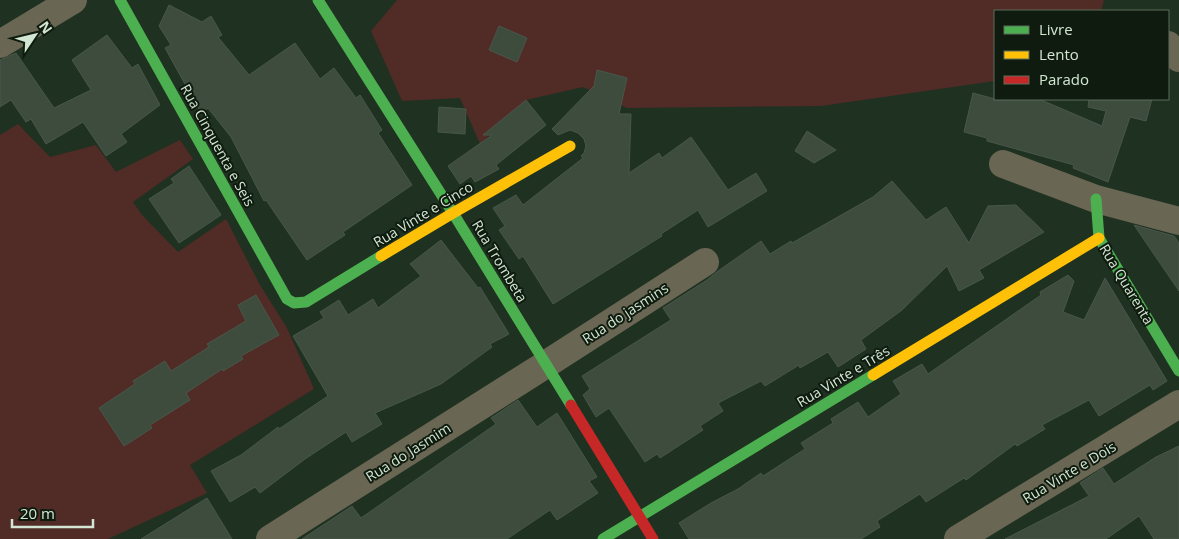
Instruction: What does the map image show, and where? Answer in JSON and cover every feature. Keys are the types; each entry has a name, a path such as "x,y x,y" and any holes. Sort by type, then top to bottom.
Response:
{"street":[{"path":"0,44 73,0"},
{"name":"Rua Cinquenta e Seis","path":"120,0 284,296 291,303"},
{"name":"Rua Trombeta","path":"318,0 454,213 652,539"},
{"path":"1169,46 1179,58"},
{"name":"Rua Vinte e Cinco","path":"291,303 306,302 570,146"},
{"path":"1002,164 1096,199 1179,221"},
{"name":"Rua Quarenta","path":"1096,199 1099,238 1179,372"},
{"name":"Rua Vinte e Três","path":"603,539 1099,238"},
{"name":"Rua do jasmins","path":"545,365 705,262"},
{"name":"Rua do Jasmim","path":"270,539 545,365"},
{"name":"Rua Vinte e Dois","path":"958,539 1179,404"}],"shaded area":[{"path":"397,0 1104,0 1101,10 994,10 994,81 821,106 627,108 583,87 526,100 480,144 460,98 402,101 371,31"},
{"path":"18,124 50,157 96,145 116,172 180,140 193,159 133,202 142,215 178,252 226,219 260,285 287,328 314,389 190,465 207,493 108,539 0,539 0,135"}],"building":[{"path":"169,5 202,22 211,16 222,35 218,37 249,75 295,43 320,79 334,68 356,98 360,95 382,130 378,133 412,185 343,232 345,235 307,260 266,200 264,201 231,137 208,108 201,113 165,48 171,45 159,26"},
{"path":"499,26 527,38 517,62 489,50"},
{"path":"107,35 132,68 138,64 160,105 121,134 127,142 106,156 83,122 46,144 31,119 26,122 11,100 0,107 0,60 16,53 54,108 91,90 72,60"},
{"path":"597,70 627,78 619,114 631,114 629,173 659,153 662,158 691,137 728,190 756,173 767,191 708,227 698,210 661,234 662,236 553,304 523,256 519,259 499,230 505,226 493,208 516,195 523,205 583,158 581,156 586,146 584,139 578,133 570,130 558,135 552,129 594,86"},
{"path":"973,93 994,100 1041,100 1102,126 1106,111 1088,107 1089,100 1152,100 1146,121 1130,117 1108,182 1073,168 1074,165 987,141 987,138 964,132"},
{"path":"526,100 546,125 496,165 499,169 475,182 471,176 460,184 448,166 492,135 483,135"},
{"path":"439,107 466,109 465,134 438,132"},
{"path":"807,131 836,150 814,163 795,151"},
{"path":"189,166 221,215 179,243 149,199 174,183 171,179"},
{"path":"892,181 926,220 946,207 969,243 988,206 1016,205 1044,232 979,270 984,278 959,291 947,266 902,310 861,340 866,349 838,367 828,352 800,368 799,365 765,386 761,381 718,403 723,411 700,426 703,430 660,458 657,454 645,462 609,408 596,417 583,395 590,389 582,376 671,320 663,308 707,280 761,241 770,254 873,197"},
{"path":"1134,225 1174,236 1179,243 1179,291"},
{"path":"441,240 478,288 480,287 509,334 490,344 492,347 441,384 375,413 382,424 352,442 346,432 305,459 260,493 255,487 230,502 211,471 241,455 278,427 279,429 328,396 293,336 324,318 320,312 339,300 348,315 373,299 378,308 421,276 410,264"},
{"path":"1068,275 1074,281 1063,312 1084,320 1105,278 1167,381 1153,390 1150,385 1099,416 1089,400 1042,425 1045,429 1017,446 1015,444 966,480 964,478 926,502 920,494 877,521 880,527 861,539 689,539 679,523 738,489 761,473 763,476 805,449 801,443 833,423 831,419 858,402 868,417 901,394 893,381 922,364 928,374 1041,295 1040,292"},
{"path":"256,295 279,335 241,356 243,359 223,371 222,369 186,393 190,400 150,425 152,428 124,446 99,408 135,384 133,381 165,361 171,371 209,347 207,344 246,321 238,305"},
{"path":"518,400 537,427 557,413 597,477 589,481 598,493 557,520 550,510 507,539 302,539 352,506 361,518 496,424 491,418"},
{"path":"1179,446 1179,539 1154,539 1139,516 1106,539 1005,539 1089,496 1080,483 1103,468 1114,484 1156,457"},
{"path":"207,498 232,539 141,539"}],"traffic: fast":[{"path":"120,0 287,299 294,303 306,302 381,256"},
{"path":"318,0 453,213 571,405"},
{"path":"1096,199 1099,238 1179,371"},
{"path":"603,539 873,375"}],"traffic: slow":[{"path":"381,256 570,146"},
{"path":"873,375 1099,238"}],"traffic: jam":[{"path":"571,405 653,539"}]}
